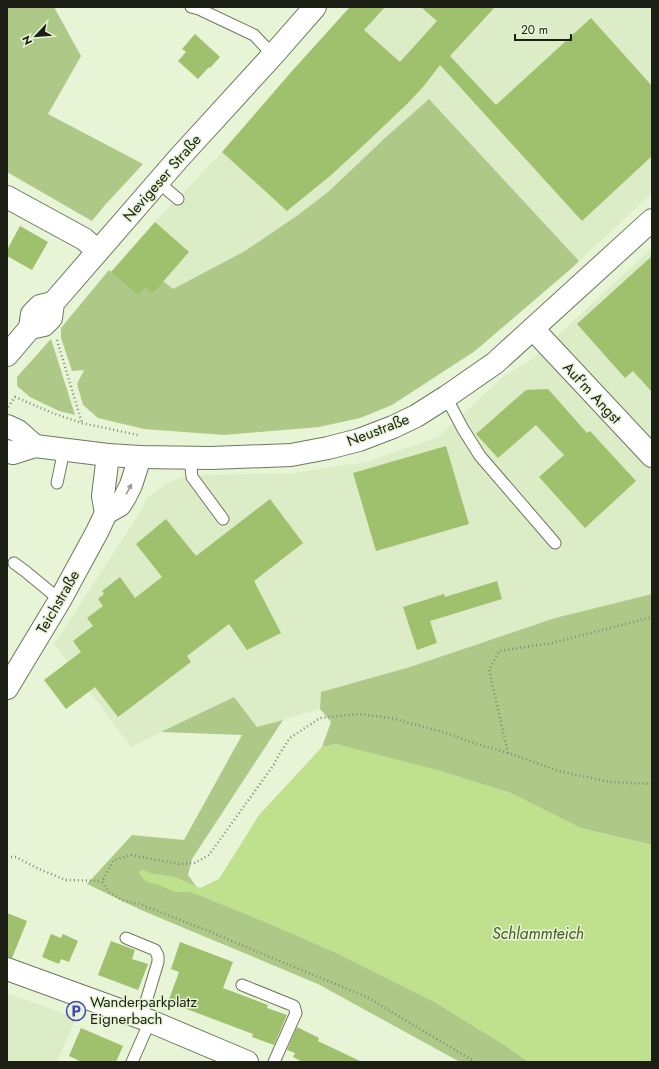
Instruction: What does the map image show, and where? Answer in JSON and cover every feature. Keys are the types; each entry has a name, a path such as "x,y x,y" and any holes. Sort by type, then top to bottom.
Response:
{"street":[{"name":"Nevigeser Straße","path":"7,355 30,328 44,326 51,318 53,303 158,182 315,7"},
{"path":"7,197 84,239 98,251"},
{"name":"Neustraße","path":"7,451 13,453 35,446 108,455 142,446 190,457 211,458 291,454 328,448 359,440 393,427 416,416 446,398 495,363 652,220"},
{"name":"Auf'm Angst","path":"533,329 652,456"},
{"path":"7,426 18,431 35,446"},
{"name":"Teichstraße","path":"7,688 60,600 106,513 120,505 125,497 131,485 142,446"},
{"path":"106,513 103,496 108,455"},
{"path":"7,969 146,1019 247,1062"}],"lane":[{"path":"191,7 254,35 273,55"},
{"path":"158,182 178,199"},
{"path":"446,398 463,430 480,456 555,543"},
{"path":"57,483 64,450"},
{"path":"190,457 192,477 223,519"},
{"path":"14,563 60,600"},
{"path":"126,938 155,950 158,956 146,1019 132,1062"},
{"path":"242,985 294,1006 296,1013 274,1062"}],"path":[{"path":"55,336 82,423"},
{"path":"7,409 16,397 55,414 142,446"},
{"path":"508,753 489,670 499,651 552,643 652,617"},
{"path":"102,881 114,860 131,855 179,864 195,863 209,855 273,766 290,738 320,718 359,714 391,718 443,732 559,771 610,782 652,784"},
{"path":"7,857 16,857 39,869 66,880 102,881"},
{"path":"102,881 109,892 122,900 142,905 206,930 367,997 475,1062"}],"shaded area":[{"path":"7,7 54,7 81,56 48,114 143,164 92,221 7,172"},
{"path":"349,7 652,7 652,193 579,261 429,99 328,192 268,236 245,251 173,289 138,296 111,272 155,222 222,152"},
{"path":"429,99 579,261 573,267 475,351 392,405 360,418 319,427 224,435 144,429 98,418 83,405 77,384 84,370 72,371 61,338 61,328 109,270 138,296 146,287 163,281 173,289 245,251 298,215 328,192"},
{"path":"652,248 652,594 555,618 410,667 321,692 320,709 257,727 233,697 131,747 54,644 136,519 147,498 169,482 181,478 203,475 294,473 366,462 438,437 504,376 534,358"},
{"path":"51,339 75,415 59,411 30,397 17,386 17,377"},
{"path":"652,594 652,845 580,828 508,792 336,744 322,747 331,722 320,709 321,692 410,667 555,618"},
{"path":"234,697 257,727 283,720 192,859 188,875 204,897 337,953 435,1002 529,1062 460,1062 318,984 141,910 87,884 132,835 184,840 242,735 161,732"},
{"path":"7,993 76,1018 57,1062 7,1062"}],"water":[{"name":"Schlammteich","path":"336,744 438,770 508,792 580,828 652,845 652,1062 529,1062 435,1002 337,953 204,897 189,892 175,892 150,883 144,880 139,873 140,871 144,870 150,873 175,877 200,888 219,879 259,815 322,747"}],"building":[{"path":"350,7 385,7 364,30 400,62 437,21 421,7 495,7 450,56 496,105 591,18 652,86 652,156 582,221 440,65 408,103 330,176 287,211 222,152"},
{"path":"195,34 220,57 198,79 178,61 186,52 182,49"},
{"path":"155,222 189,252 153,293 146,287 138,296 111,272"},
{"path":"20,226 48,242 32,270 7,256 7,250"},
{"path":"652,256 652,392 633,371 625,378 577,324"},
{"path":"548,389 587,433 590,431 636,481 585,528 539,477 564,455 536,425 498,458 476,434 526,390"},
{"path":"446,446 469,524 376,551 353,473"},
{"path":"270,499 303,543 254,581 281,633 247,650 229,624 187,656 191,662 118,717 95,687 66,709 44,680 81,652 73,641 93,626 87,618 103,606 98,599 104,594 102,591 120,577 135,598 162,577 136,544 166,519 196,556"},
{"path":"497,581 502,599 430,621 437,643 417,650 403,607 444,594 445,597"},
{"path":"7,913 27,921 12,958 7,957"},
{"path":"51,934 61,938 63,934 78,941 69,962 61,959 59,964 42,957"},
{"path":"111,941 135,950 132,959 148,964 138,990 98,975"},
{"path":"180,942 233,962 223,988 268,1005 267,1008 287,1015 274,1045 252,1037 253,1034 168,1002 179,972 171,969"},
{"path":"297,1027 319,1038 318,1041 362,1062 303,1062 293,1057 295,1053 287,1050"},
{"path":"81,1028 123,1046 116,1062 82,1062 69,1056"}],"place":[{"name":"Wanderparkplatz Eignerbach","path":"76,1011"}]}
